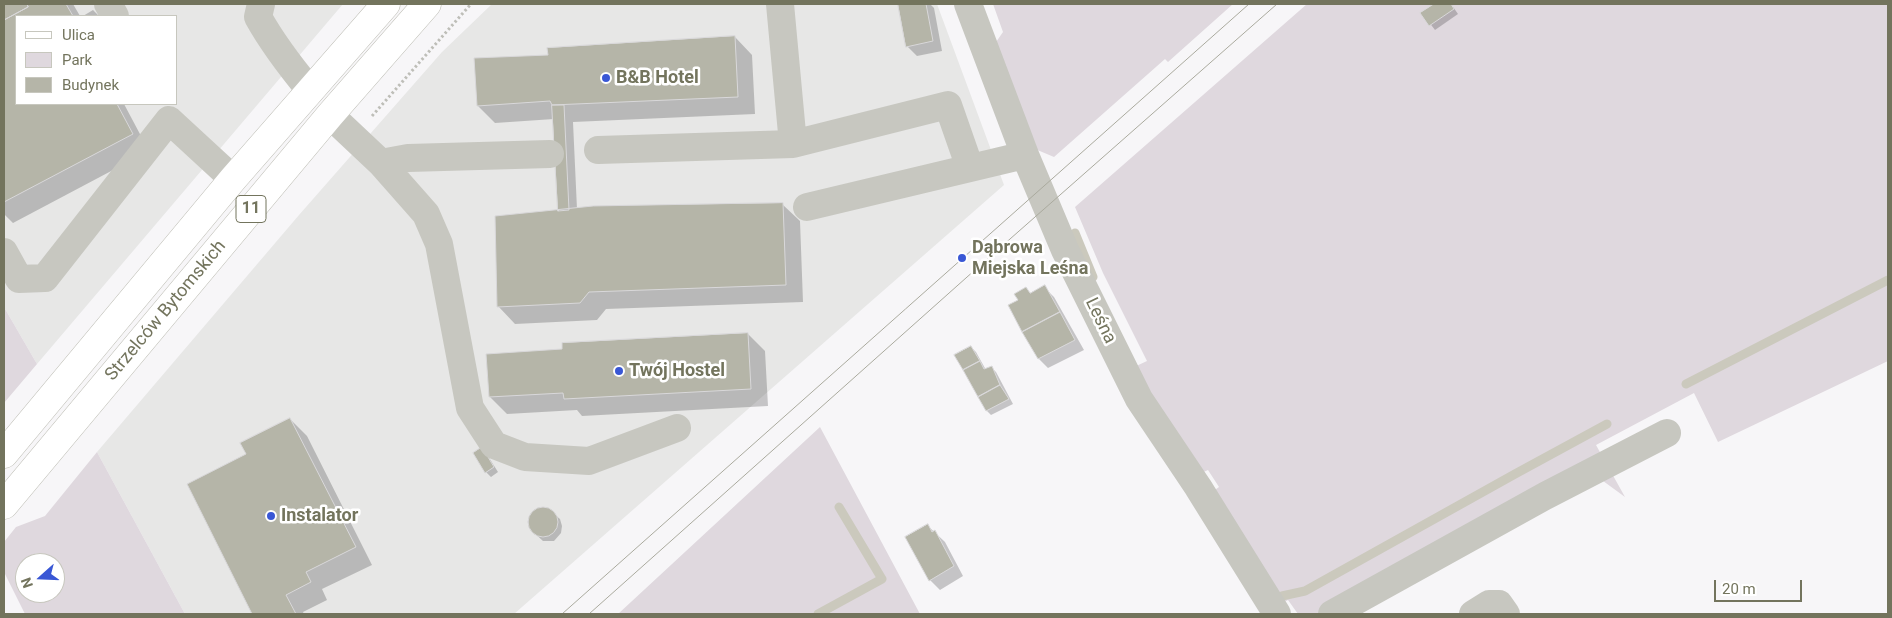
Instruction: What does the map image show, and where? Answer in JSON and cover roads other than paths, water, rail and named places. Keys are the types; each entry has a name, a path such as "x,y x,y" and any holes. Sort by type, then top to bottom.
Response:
{"main road":[{"name":"Strzelców Bytomskich","path":"4,454 309,89 386,4"},
{"name":"Strzelców Bytomskich","path":"4,505 330,115 427,4"}],"street":[{"path":"108,4 114,15"},
{"path":"780,4 794,144"},
{"name":"Leśna","path":"968,4 1025,155 1065,250 1139,399 1198,487 1277,614"},
{"path":"257,8 286,62 309,89"},
{"path":"598,150 794,144 948,105 970,168"},
{"path":"4,252 18,279 45,278 165,112 233,179"},
{"path":"330,115 381,163 426,214 439,244 470,408 494,445 526,457 589,461 677,428"},
{"path":"381,163 408,158 550,154"},
{"path":"807,207 1025,155"},
{"path":"1332,614 1545,496 1667,433"},
{"path":"1472,614 1489,604 1499,604 1506,614"}],"waterway":[{"path":"1075,233 1093,277"},
{"path":"1686,384 1888,280"},
{"path":"1282,596 1305,591 1607,424"},
{"path":"818,614 882,579 839,507"}],"tram line":[{"path":"562,614 1249,4"},
{"path":"589,614 1277,4"}],"place":[{"name":"B&B Hotel","path":"606,78"},
{"name":"Dąbrowa Miejska Leśna","path":"962,258"},
{"name":"Twój Hostel","path":"619,371"},
{"name":"Instalator","path":"271,516"}]}
